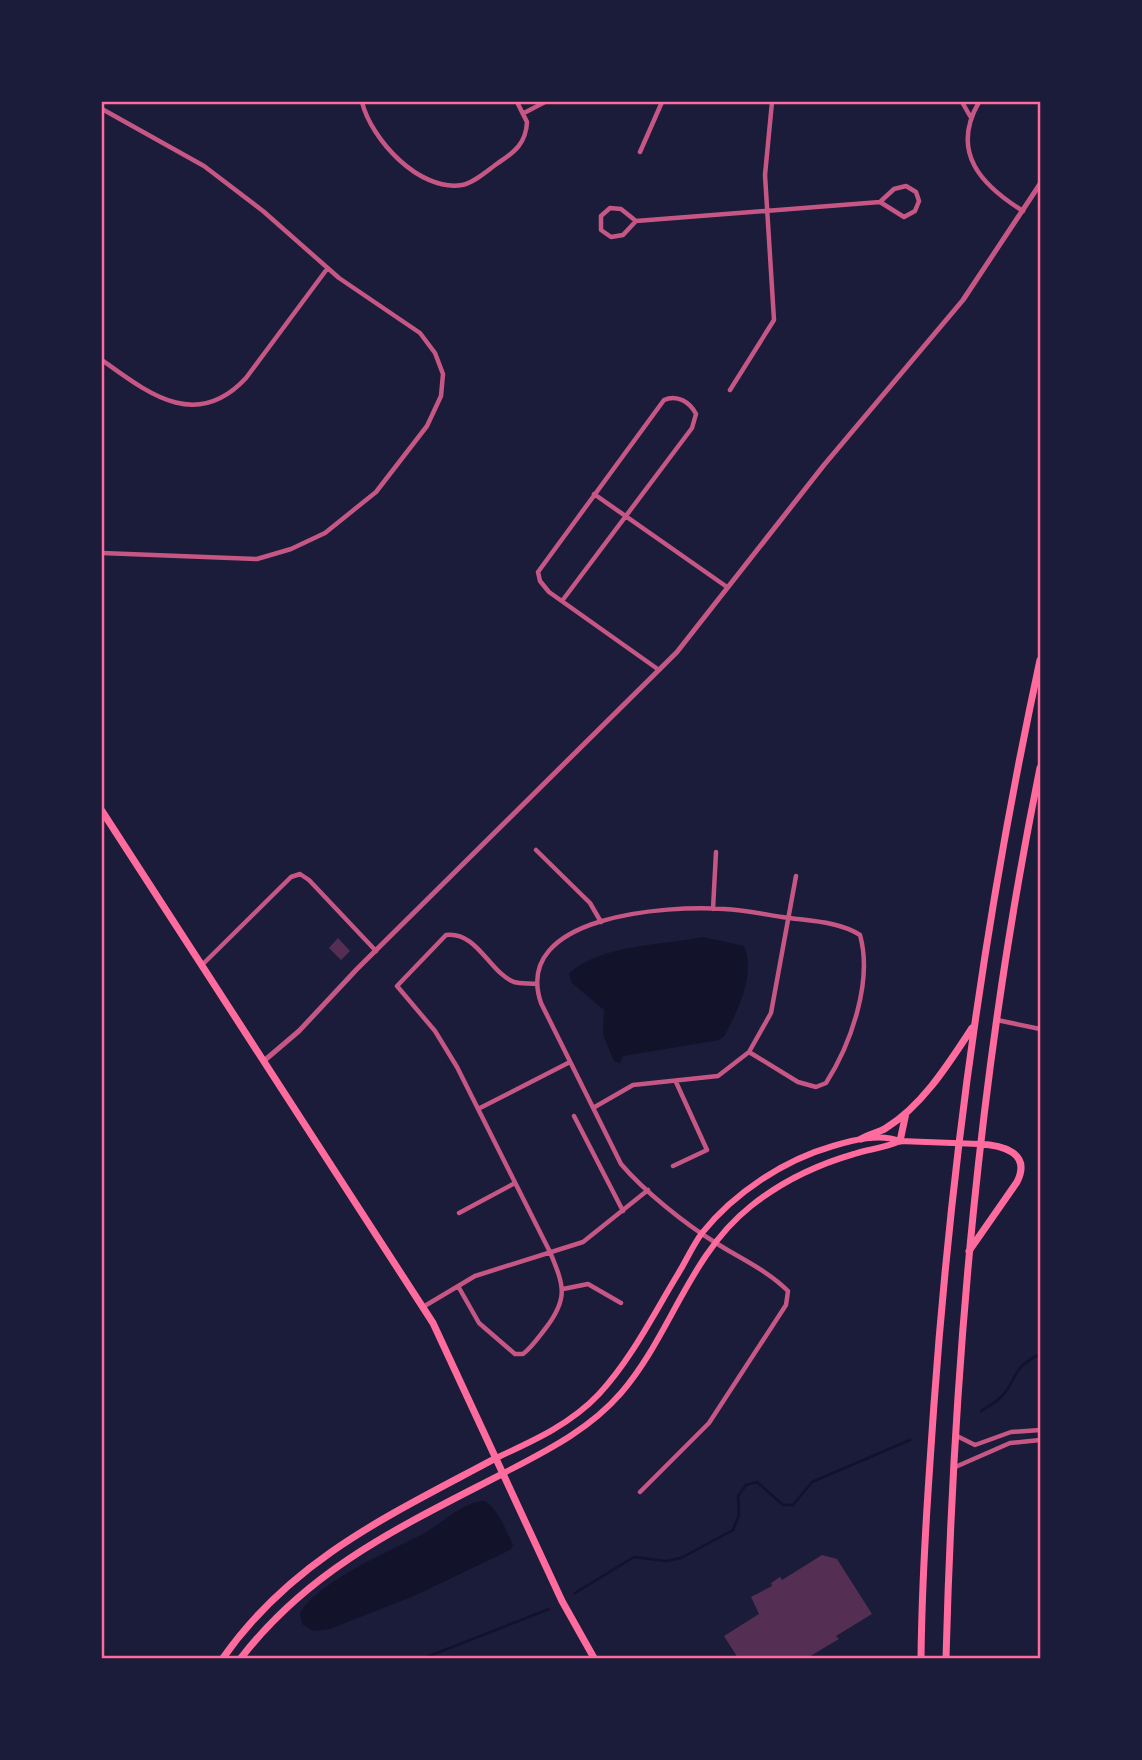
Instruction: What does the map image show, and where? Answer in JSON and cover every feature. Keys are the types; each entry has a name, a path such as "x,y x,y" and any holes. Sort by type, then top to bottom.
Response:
{"main road":[{"path":"922,1658 932,1431 957,1144 973,1026 1018,761 1041,660"},
{"path":"946,1658 954,1435 979,1144 996,1019 1041,768"},
{"path":"102,811 433,1323 562,1601 594,1658"},
{"path":"223,1658 266,1605 326,1553 496,1458 559,1427 597,1396 624,1365 702,1233 740,1196 781,1168 825,1148 861,1139 886,1128 906,1113 951,1061 973,1026"},
{"path":"900,1142 906,1113"},
{"path":"861,1139 889,1137 900,1142"},
{"path":"241,1658 276,1617 334,1566 558,1444 593,1420 637,1373 714,1242 749,1208 799,1175 833,1160 900,1142 1006,1147 1016,1155 1021,1168 1017,1182 969,1251"}],"street":[{"path":"362,102 371,125 395,157 407,167 450,186 468,183 514,153 527,131 524,113 517,102"},
{"path":"524,113 545,102"},
{"path":"640,152 663,102"},
{"path":"730,390 774,320 765,158 772,102"},
{"path":"962,102 970,117"},
{"path":"979,102 970,117 968,144 974,166 988,187 1023,211"},
{"path":"102,109 204,166 263,211 327,269 420,333 435,353 443,374 436,412 376,492 354,513 325,533 291,549 257,559 102,553"},
{"path":"265,1060 299,1031 688,639 824,465 963,300 1041,184"},
{"path":"636,221 623,235 615,237 603,233 599,224 604,211 615,208 636,221 880,202 904,217 915,211 919,201 912,188 902,186 894,189 880,202"},
{"path":"102,360 163,401 200,404 219,399 234,390 246,378 327,269"},
{"path":"562,601 695,423 696,414 688,404 674,397 664,400 540,567 539,577 543,586 562,601 659,670"},
{"path":"594,494 727,587"},
{"path":"536,850 590,903 601,922"},
{"path":"713,909 716,852"},
{"path":"202,965 291,877 300,874 309,880 376,951"},
{"path":"593,1108 633,1085 718,1076 749,1052 771,1013 796,876"},
{"path":"640,1492 709,1423 786,1305 788,1291 774,1276 702,1233 648,1190 621,1164 541,1003 537,984 538,965 548,948 576,929 665,910 713,909 790,918 848,927 860,935 864,949 864,968 857,1012 826,1083 816,1087 797,1082 749,1052"},
{"path":"458,1286 479,1323 515,1354 523,1354 556,1314 563,1296 550,1252 478,1109 435,1031 397,986 446,935 456,934 469,941 515,982 537,984"},
{"path":"996,1019 1041,1029"},
{"path":"478,1109 570,1062"},
{"path":"674,1166 707,1150 676,1082"},
{"path":"574,1116 623,1211"},
{"path":"459,1213 515,1184"},
{"path":"423,1307 475,1276 583,1242 648,1190"},
{"path":"563,1289 588,1284 621,1303"},
{"path":"954,1435 975,1445 1011,1432 1041,1430"},
{"path":"953,1468 1010,1443 1041,1440"}],"shaded area":[{"path":"703,937 744,946 747,957 744,992 725,1035 719,1040 623,1056 620,1063 614,1061 603,1035 604,1010 572,983 569,973 584,963 616,951"},
{"path":"485,1501 502,1521 513,1545 510,1550 416,1595 330,1629 314,1631 302,1624 300,1613 309,1601 339,1578 423,1534 461,1509"}],"building":[{"path":"338,938 350,951 341,960 329,948"},
{"path":"822,1555 837,1559 872,1614 836,1636 839,1639 807,1658 738,1658 724,1636 759,1614 751,1597 772,1586 771,1583 780,1577 782,1580"}],"waterway":[{"path":"981,1411 1006,1392 1023,1365 1040,1354"},
{"path":"575,1593 634,1557 666,1561 681,1558 733,1530 739,1515 738,1496 746,1485 757,1482 783,1505 793,1505 812,1482 910,1440"},
{"path":"424,1658 549,1609"}]}
